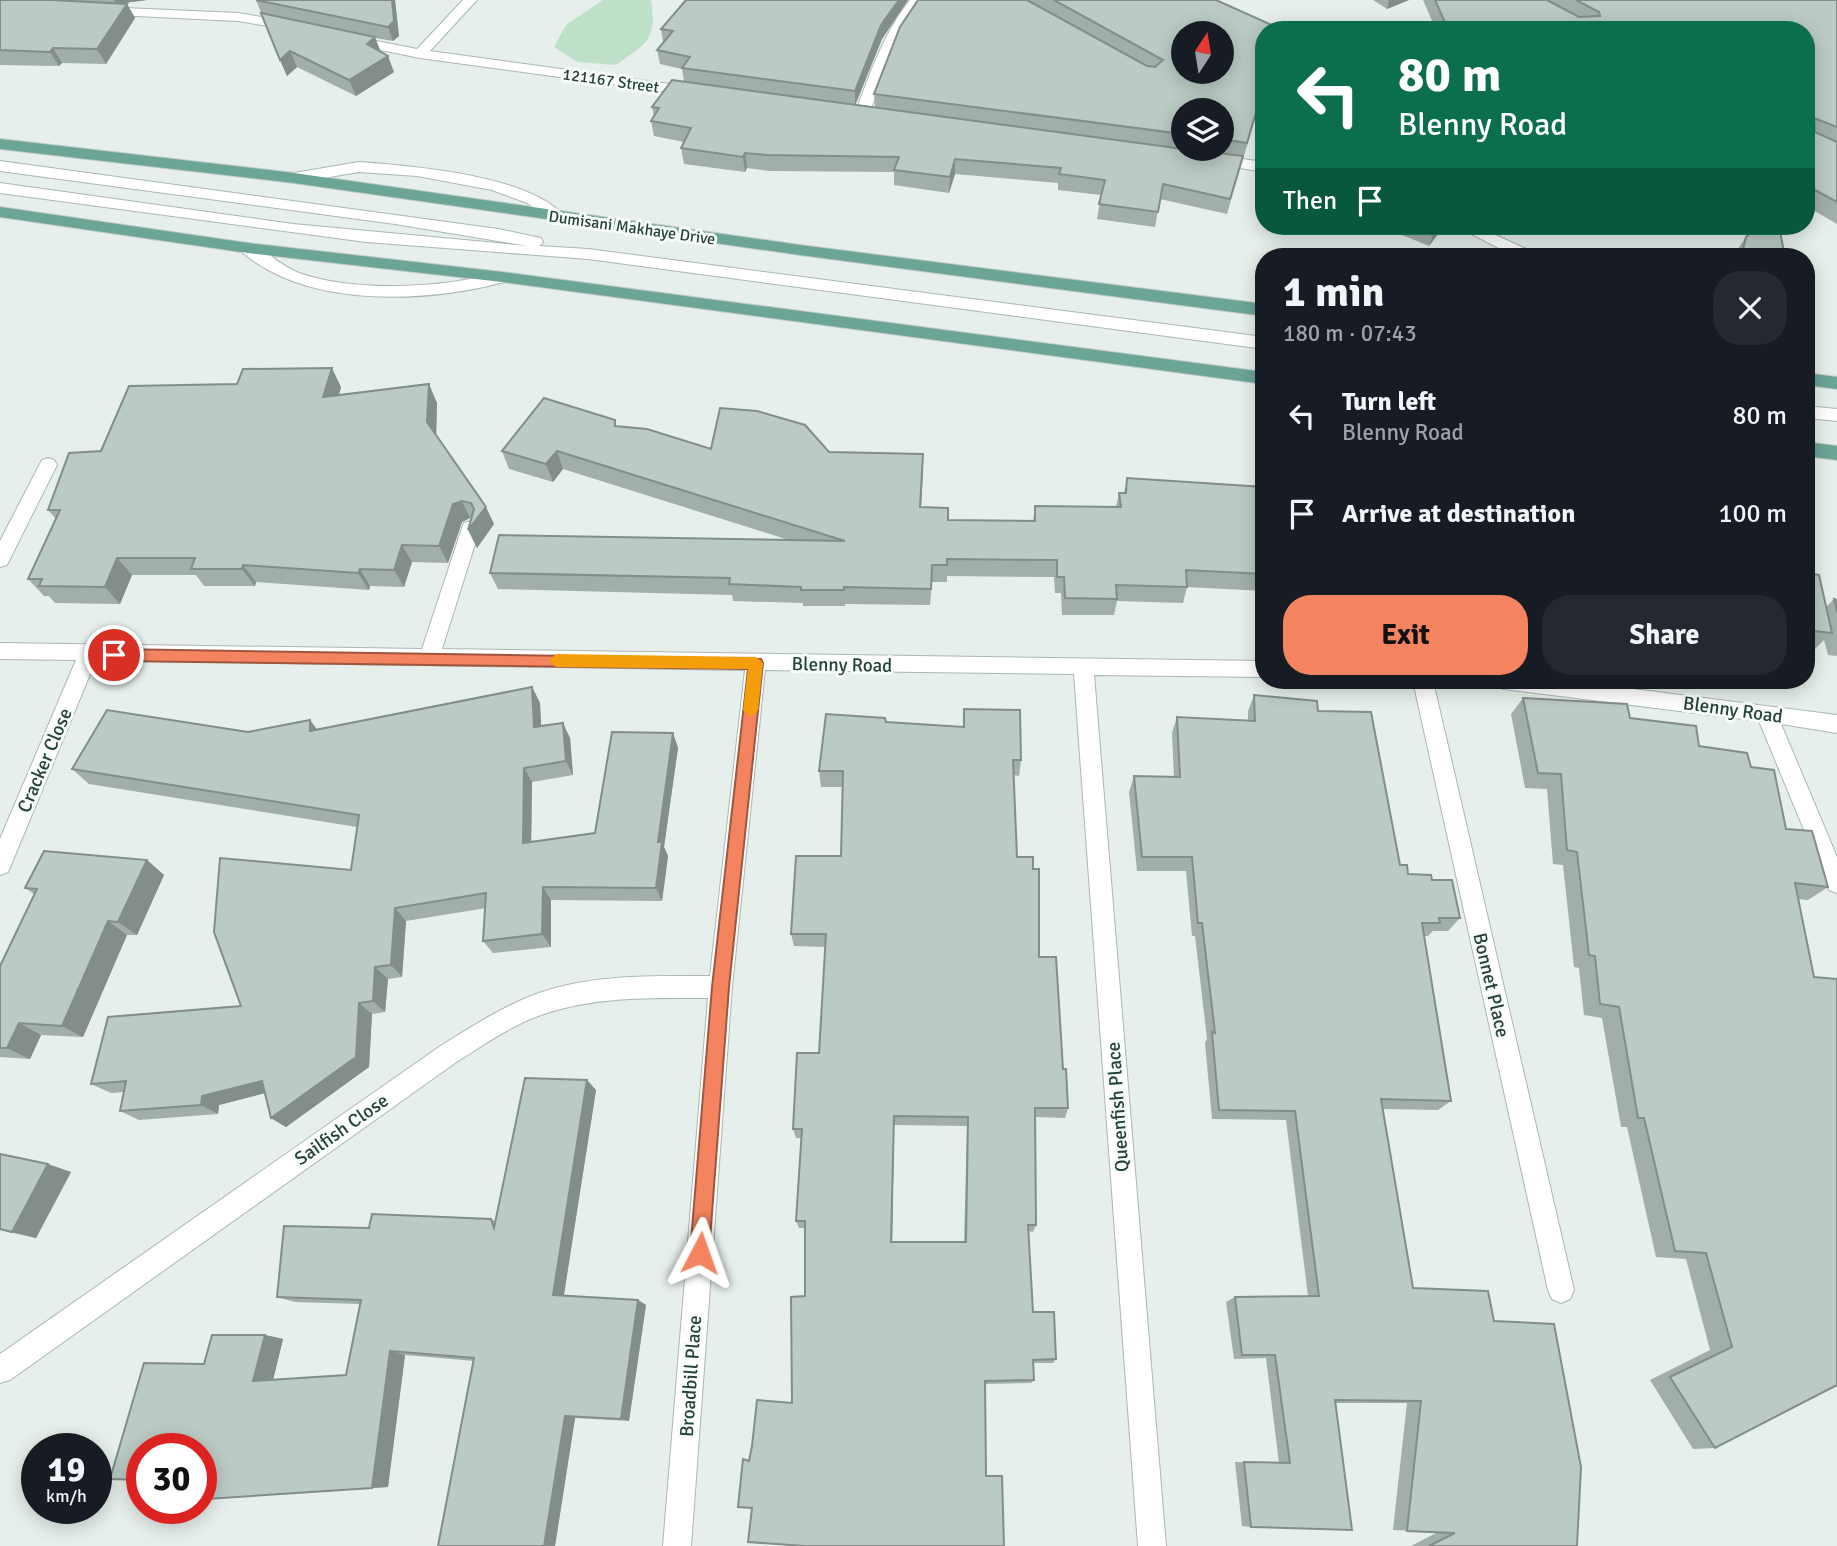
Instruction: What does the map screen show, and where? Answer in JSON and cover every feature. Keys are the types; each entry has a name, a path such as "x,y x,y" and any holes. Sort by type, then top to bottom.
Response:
{"main road":[{"name":"Dumisani Makhaye Drive","path":"0,144 294,178 557,217 1255,309"},
{"path":"0,212 248,248 502,277 1255,377"},
{"path":"1815,380 1837,383"},
{"path":"1815,450 1837,453"}],"street":[{"path":"420,54 470,0"},
{"path":"862,114 900,22 917,0"},
{"path":"86,11 122,10 238,17 272,21 309,30"},
{"name":"121167 Street","path":"336,37 420,54 710,93"},
{"path":"1217,161 1255,166"},
{"path":"0,166 498,234 588,254 1255,342"},
{"path":"294,178 359,167 417,171 495,187 532,200 557,217"},
{"path":"0,188 197,218 388,240 494,250 588,254"},
{"path":"1483,235 1510,248"},
{"path":"248,248 275,269 305,280 372,290 483,284 502,277"},
{"path":"1815,413 1837,415"},
{"path":"0,561 48,465"},
{"path":"429,659 471,528"},
{"name":"Blenny Road","path":"0,652 1255,669"},
{"name":"Cracker Close","path":"0,865 88,654"},
{"name":"Broadbill Place","path":"677,1546 720,987 756,663"},
{"name":"Queenfish Place","path":"1083,667 1152,1546"},
{"name":"Bonnet Place","path":"1425,689 1561,1290"},
{"name":"Blenny Road","path":"1570,689 1837,724"},
{"path":"1766,713 1837,883"},
{"name":"Sailfish Close","path":"0,1370 424,1071 493,1026 538,1005 573,994 616,988 720,987"}],"green space":[{"path":"603,0 651,0 651,33 642,46 616,65 578,62 554,47 566,25"}],"building":[{"path":"0,0 127,4 97,49 53,48 50,52 0,50"},
{"path":"256,0 392,0 394,21 388,27"},
{"path":"686,0 899,0 881,25 855,91 682,68 690,57 657,50 673,31 661,29"},
{"path":"918,0 1027,0 1147,66 1155,67 1163,60 1054,0 1216,0 1263,21 1255,21 1255,116 1247,143 1234,141 1234,98 1171,98 1171,132 874,94 900,27"},
{"path":"1435,0 1547,0 1579,17 1600,16 1599,12 1576,0 1837,0 1837,127 1815,118 1815,21 1444,21"},
{"path":"261,13 375,37 367,44 388,56 349,80 290,51 280,60"},
{"path":"672,80 1171,147 1171,161 1234,161 1234,155 1243,156 1230,199 1163,184 1158,212 1099,204 1105,180 1059,174 1061,168 955,159 950,177 894,170 899,157 745,153 743,157 681,148 691,128 651,121 659,108 652,107"},
{"path":"1815,132 1837,142 1837,202 1815,190"},
{"path":"1781,235 1783,248 1743,248 1746,237"},
{"path":"332,368 323,397 429,384 427,422 486,507 468,530 474,509 471,503 462,501 453,504 439,546 402,545 394,570 360,569 358,573 243,565 242,569 191,569 195,558 117,558 105,587 39,586 42,579 28,579 60,510 48,510 69,453 101,451 129,386 237,384 243,369"},
{"path":"544,398 615,420 615,426 647,429 711,449 720,408 757,411 805,425 829,452 923,454 920,507 948,508 948,520 1035,521 1035,506 1121,507 1119,493 1126,493 1127,478 1255,486 1255,574 1186,570 1187,587 1116,585 1117,599 1065,598 1064,577 1057,577 1057,560 947,559 947,565 932,565 931,589 844,587 844,590 801,590 801,587 729,584 730,578 490,573 499,535 845,541 557,451 546,464 502,451"},
{"path":"1815,574 1819,575 1832,633 1815,631"},
{"path":"532,687 534,727 563,723 566,761 524,768 523,843 595,833 612,732 673,733 658,842 662,842 656,888 543,887 542,934 483,941 486,893 395,908 391,965 375,967 373,1001 359,1003 356,1057 271,1118 262,1081 202,1096 201,1105 120,1111 126,1081 91,1084 108,1017 241,1006 214,932 220,858 351,870 359,815 72,769 107,710 248,732 310,720 310,731"},
{"path":"1254,695 1317,701 1318,711 1371,712 1400,865 1407,865 1408,874 1431,875 1432,880 1452,880 1460,918 1439,918 1440,923 1422,923 1451,1101 1381,1099 1413,1288 1488,1291 1494,1321 1554,1324 1581,1467 1577,1546 1429,1546 1455,1533 1407,1531 1421,1401 1335,1400 1352,1530 1251,1527 1244,1462 1290,1463 1275,1355 1242,1355 1235,1297 1319,1296 1295,1111 1219,1110 1212,1032 1215,1033 1202,923 1198,923 1192,857 1142,857 1134,776 1180,777 1177,717 1255,721"},
{"path":"1523,698 1627,704 1630,718 1696,726 1699,746 1747,753 1751,767 1774,770 1786,829 1812,831 1828,887 1795,883 1814,977 1837,979 1837,1385 1715,1448 1670,1377 1732,1347 1706,1253 1675,1251 1644,1118 1638,1118 1619,1007 1600,1004 1595,956 1589,955 1577,852 1567,850 1561,774 1538,773"},
{"path":"964,709 1020,710 1021,760 1013,760 1017,857 1033,857 1033,869 1039,869 1039,957 1056,957 1063,1069 1066,1069 1068,1108 1035,1108 1036,1225 1028,1225 1033,1312 1054,1312 1056,1359 1033,1360 1034,1380 985,1381 986,1476 1002,1476 1004,1546 805,1546 748,1542 752,1508 738,1507 743,1459 749,1461 757,1400 792,1403 791,1297 805,1296 805,1221 796,1221 802,1129 793,1129 797,1053 819,1053 826,934 791,934 796,856 841,856 843,771 819,771 826,714 885,718 886,722 964,727","holes":["894,1116 968,1117 966,1242 891,1242"]},
{"path":"44,851 147,860 118,922 108,921 62,1026 19,1023 7,1048 0,1048 0,966 37,889 25,888"},
{"path":"525,1078 587,1080 553,1295 638,1300 621,1419 565,1416 544,1546 438,1546 474,1358 390,1351 372,1488 217,1498 217,1433 126,1433 126,1480 112,1479 144,1363 204,1364 212,1335 265,1335 253,1381 346,1375 361,1300 277,1297 284,1226 369,1228 372,1214 491,1219 494,1228"},
{"path":"0,1154 48,1164 12,1232 0,1229"}],"slow traffic":[{"path":"556,661 756,663 751,710"}],"route":[{"path":"114,655 756,663 720,987 700,1253"}]}
